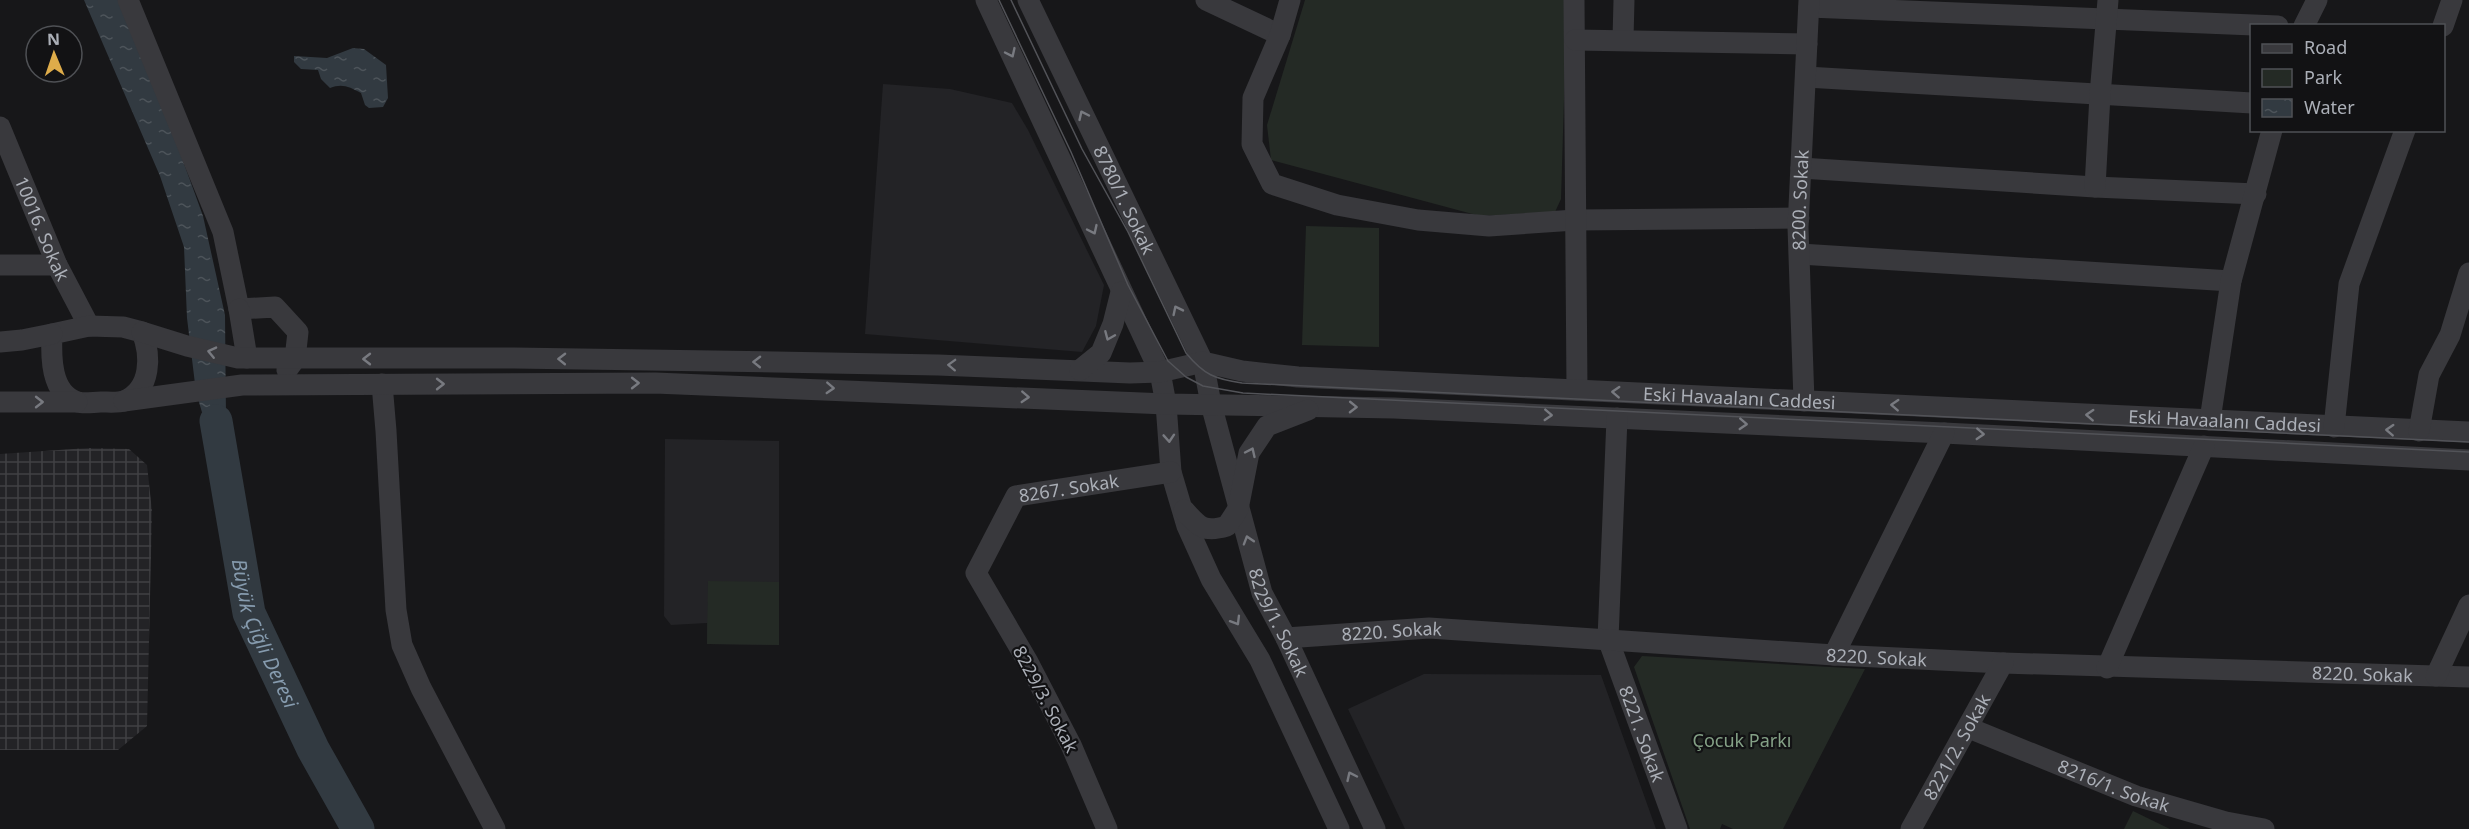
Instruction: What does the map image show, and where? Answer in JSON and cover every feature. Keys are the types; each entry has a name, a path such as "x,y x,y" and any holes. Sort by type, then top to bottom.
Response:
{"street":[{"path":"129,0 223,232 239,309 242,358"},
{"name":"8229/1. Sokak","path":"986,0 1160,372 1166,404 1171,472 1187,526 1212,579 1260,660 1339,829"},
{"name":"8780/1. Sokak","path":"1028,0 1203,362 1211,404"},
{"path":"1206,0 1280,35"},
{"path":"1290,0 1280,35 1253,98 1252,144 1272,184 1337,205 1418,220 1489,226 1575,220 1799,219"},
{"path":"1574,0 1577,390"},
{"path":"1623,39 1624,0"},
{"path":"2305,24 2317,0"},
{"path":"2444,24 2452,0"},
{"path":"1809,3 2107,9 2258,24"},
{"name":"8200. Sokak","path":"1804,401 1799,219 1809,3"},
{"path":"2095,187 2107,9"},
{"path":"1575,40 1623,39 1807,44"},
{"path":"1806,77 2250,103"},
{"path":"2210,420 2231,280 2272,132"},
{"path":"2334,427 2349,284 2404,132"},
{"name":"10016. Sokak","path":"1,134 57,265 89,326"},
{"path":"1801,168 2095,187 2256,194"},
{"path":"1800,254 2231,280"},
{"path":"0,265 57,265"},
{"path":"2419,431 2429,375 2450,335 2469,273"},
{"path":"1080,370 1101,353 1113,324 1121,292"},
{"path":"239,309 275,307 298,332 295,359 277,385"},
{"path":"0,342 89,326 123,327 142,332 148,355 145,378 136,391 124,401 0,402"},
{"name":"Eski Havaalanı Caddesi","path":"142,332 187,346 242,358 514,358 1011,368 1130,373 1160,372 1203,362 1242,371 1298,377 2469,432"},
{"path":"51,334 51,362 55,378 64,392 77,402"},
{"name":"Eski Havaalanı Caddesi","path":"124,401 242,385 655,383 1166,404 1316,406 1617,418 2469,460"},
{"path":"381,384 386,431 396,610 402,645 421,688 495,829"},
{"name":"8229/1. Sokak","path":"1211,404 1262,593 1286,638 1376,829"},
{"path":"1181,507 1198,526 1213,530 1227,526 1239,509 1249,453 1267,426 1316,406"},
{"path":"1608,639 1617,418"},
{"path":"1834,655 1944,433"},
{"path":"2108,668 2204,446"},
{"name":"8267. Sokak","path":"976,573 1016,496 1171,472"},
{"name":"8229/3. Sokak","path":"976,573 1028,662 1071,745 1107,829"},
{"path":"2436,676 2469,605"},
{"name":"8220. Sokak","path":"1286,638 1429,628 1834,655 2108,668 2469,677"},
{"name":"8221. Sokak","path":"1608,639 1677,829"},
{"name":"8221/2. Sokak","path":"1911,829 2003,663"},
{"name":"8216/1. Sokak","path":"1969,728 2136,796 2226,822 2264,829"}],"shaded area":[{"path":"883,84 950,89 1012,103 1028,130 1104,285 1096,326 1082,352 865,334"},
{"path":"665,439 779,441 779,645 707,644 707,623 671,625 664,616"},
{"path":"88,448 129,449 147,465 152,511 147,726 118,750 0,750 0,454"},
{"path":"1424,674 1601,675 1656,829 1405,829 1348,709"}],"green space":[{"path":"1305,0 1567,0 1561,199 1555,212 1480,216 1271,160 1267,125"},
{"path":"1306,226 1379,228 1379,347 1302,345"},
{"path":"708,581 779,582 779,645 707,644"},
{"name":"Çocuk Parkı","path":"1642,656 1865,669 1783,829 1733,829 1722,824 1720,829 1690,829 1634,667"},
{"path":"2133,811 2170,829 2124,829"}],"water":[{"path":"84,0 121,0 141,45 203,216 225,315 226,420 204,419 196,392 187,318 184,247 160,176"},
{"path":"353,48 364,49 386,65 388,98 383,107 369,108 365,105 361,93 346,86 330,88 321,79 318,70 301,69 294,62 294,56 327,58"}],"waterway":[{"name":"Büyük Çiğli Deresi","path":"216,421 249,613 313,749 358,829"}],"tram line":[{"path":"999,0 1071,152 1128,285 1168,361 1186,377 1203,386 1243,393 2469,452"},
{"path":"1011,0 1082,149 1128,232 1186,353 1205,371 1217,378 1242,383 2469,442"}]}
